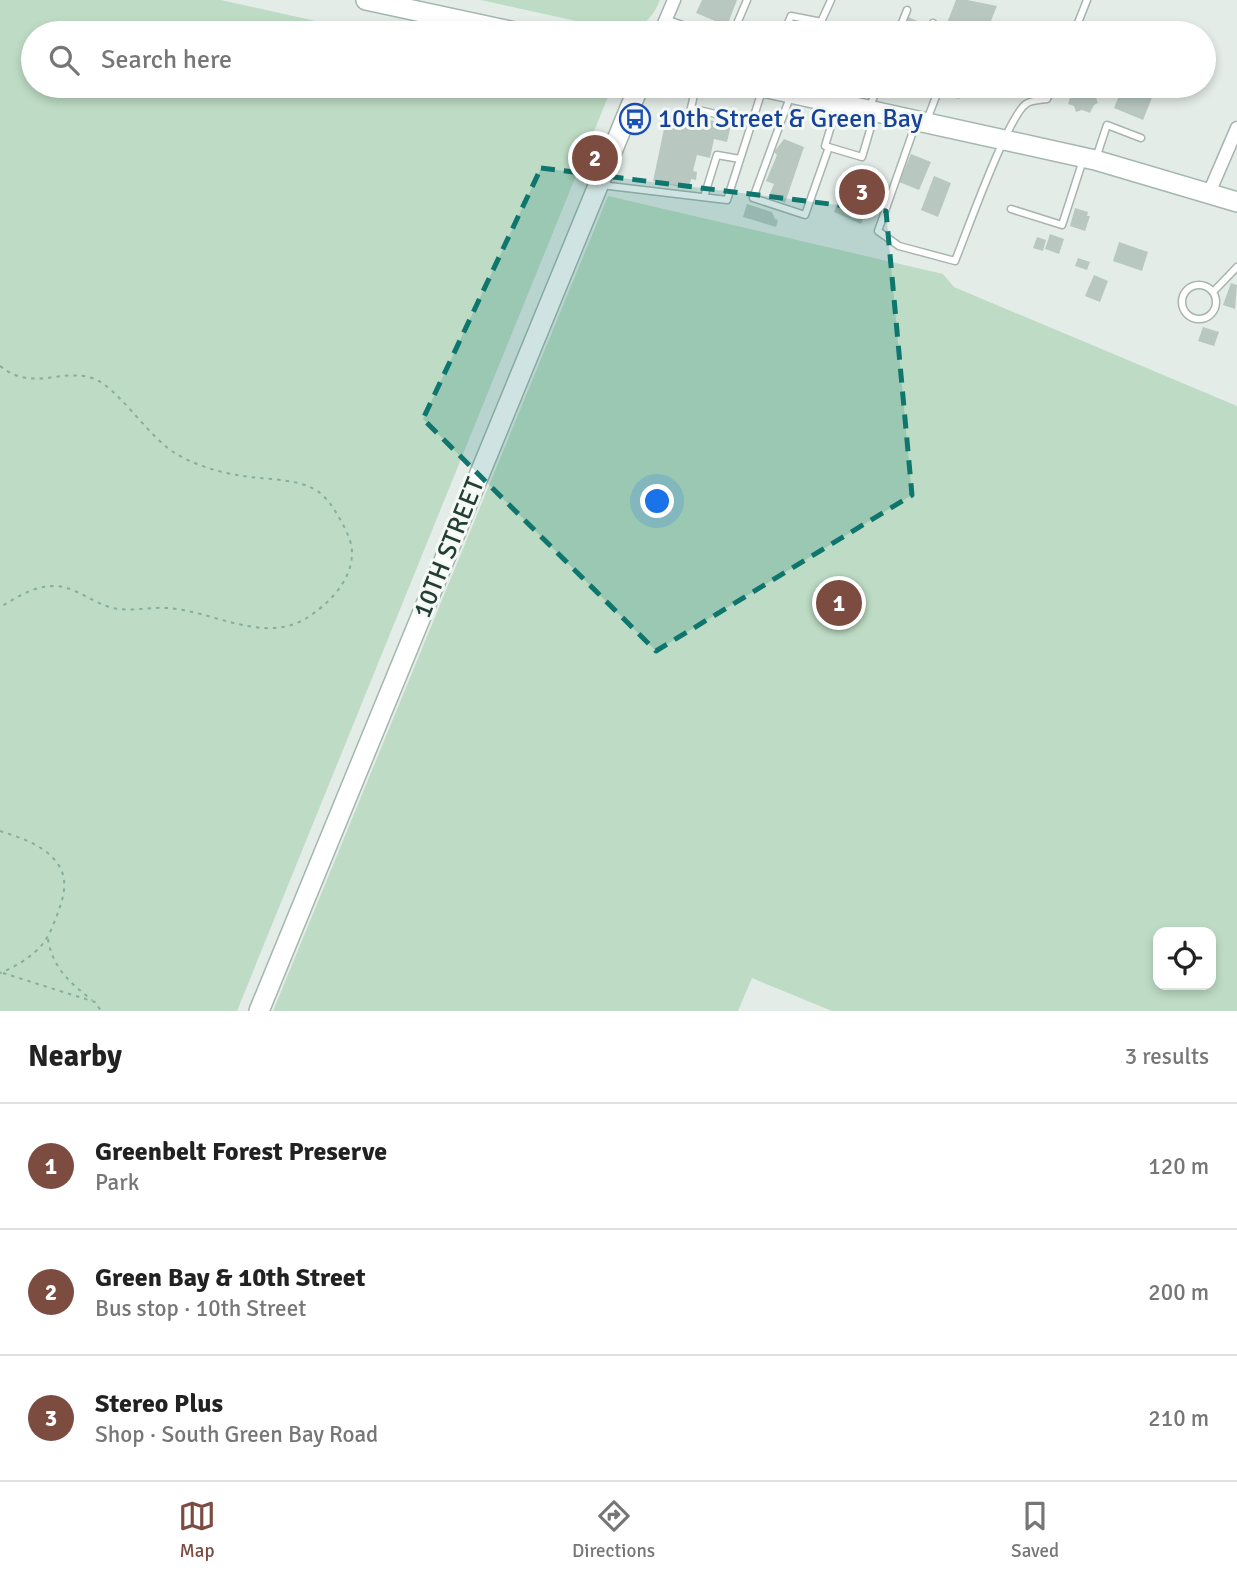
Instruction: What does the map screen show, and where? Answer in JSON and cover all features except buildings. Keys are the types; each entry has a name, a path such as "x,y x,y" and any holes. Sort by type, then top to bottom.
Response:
{"street":[{"path":"366,0 463,21"},
{"path":"665,19 674,0"},
{"name":"10TH STREET","path":"259,1011 634,98"},
{"path":"820,98 1089,159 1237,202"},
{"path":"1209,193 1237,128"}],"lane":[{"path":"738,21 747,0"},
{"path":"822,21 831,0"},
{"path":"1079,21 1087,0"},
{"path":"903,21 907,10"},
{"path":"789,21 791,16 817,21"},
{"path":"665,19 671,21"},
{"path":"693,98 691,108 752,123"},
{"path":"599,184 727,200 759,98"},
{"path":"789,98 752,198 805,215 829,147"},
{"path":"838,104 825,146 862,157 875,98"},
{"path":"934,98 921,122 878,231 899,246 956,261 1004,140 1020,110 1027,102 1047,98"},
{"path":"1011,209 1062,225 1089,159 1107,125 1142,138"},
{"path":"704,197 717,155 740,159"},
{"path":"1213,292 1237,267"},
{"path":"1204,285 1213,292 1215,307 1209,316 1199,319 1185,311 1182,300 1187,289 1204,285"}],"path":[{"path":"0,366 16,376 32,380 83,376 93,378 107,386 155,438 179,455 227,473 310,487 327,500 337,513 351,544 352,556 343,584 331,599 303,621 286,626 248,626 165,608 114,608 64,586 38,588 0,607"},
{"path":"0,831 43,849 52,857 63,875 65,895 47,938 31,954 1,973"},
{"path":"47,938 50,955 56,966 95,1002 101,1011"},
{"path":"1,973 95,1002"}],"highlighted area":[{"path":"541,168 886,211 912,495 656,651 423,419"}],"green space":[{"path":"0,0 221,0 316,21 21,21 21,98 608,98 237,1011 0,1011"},
{"path":"481,0 660,0 646,21 576,21"},
{"path":"608,196 943,274 954,287 1237,406 1237,1011 832,1011 752,978 738,1011 273,1011"}],"place":[{"name":"10th Street & Green Bay","path":"635,119"},
{"name":"Green Bay & 10th Street","path":"595,158"},
{"name":"Stereo Plus","path":"862,192"},
{"name":"Greenbelt Forest Preserve","path":"839,603"}]}
